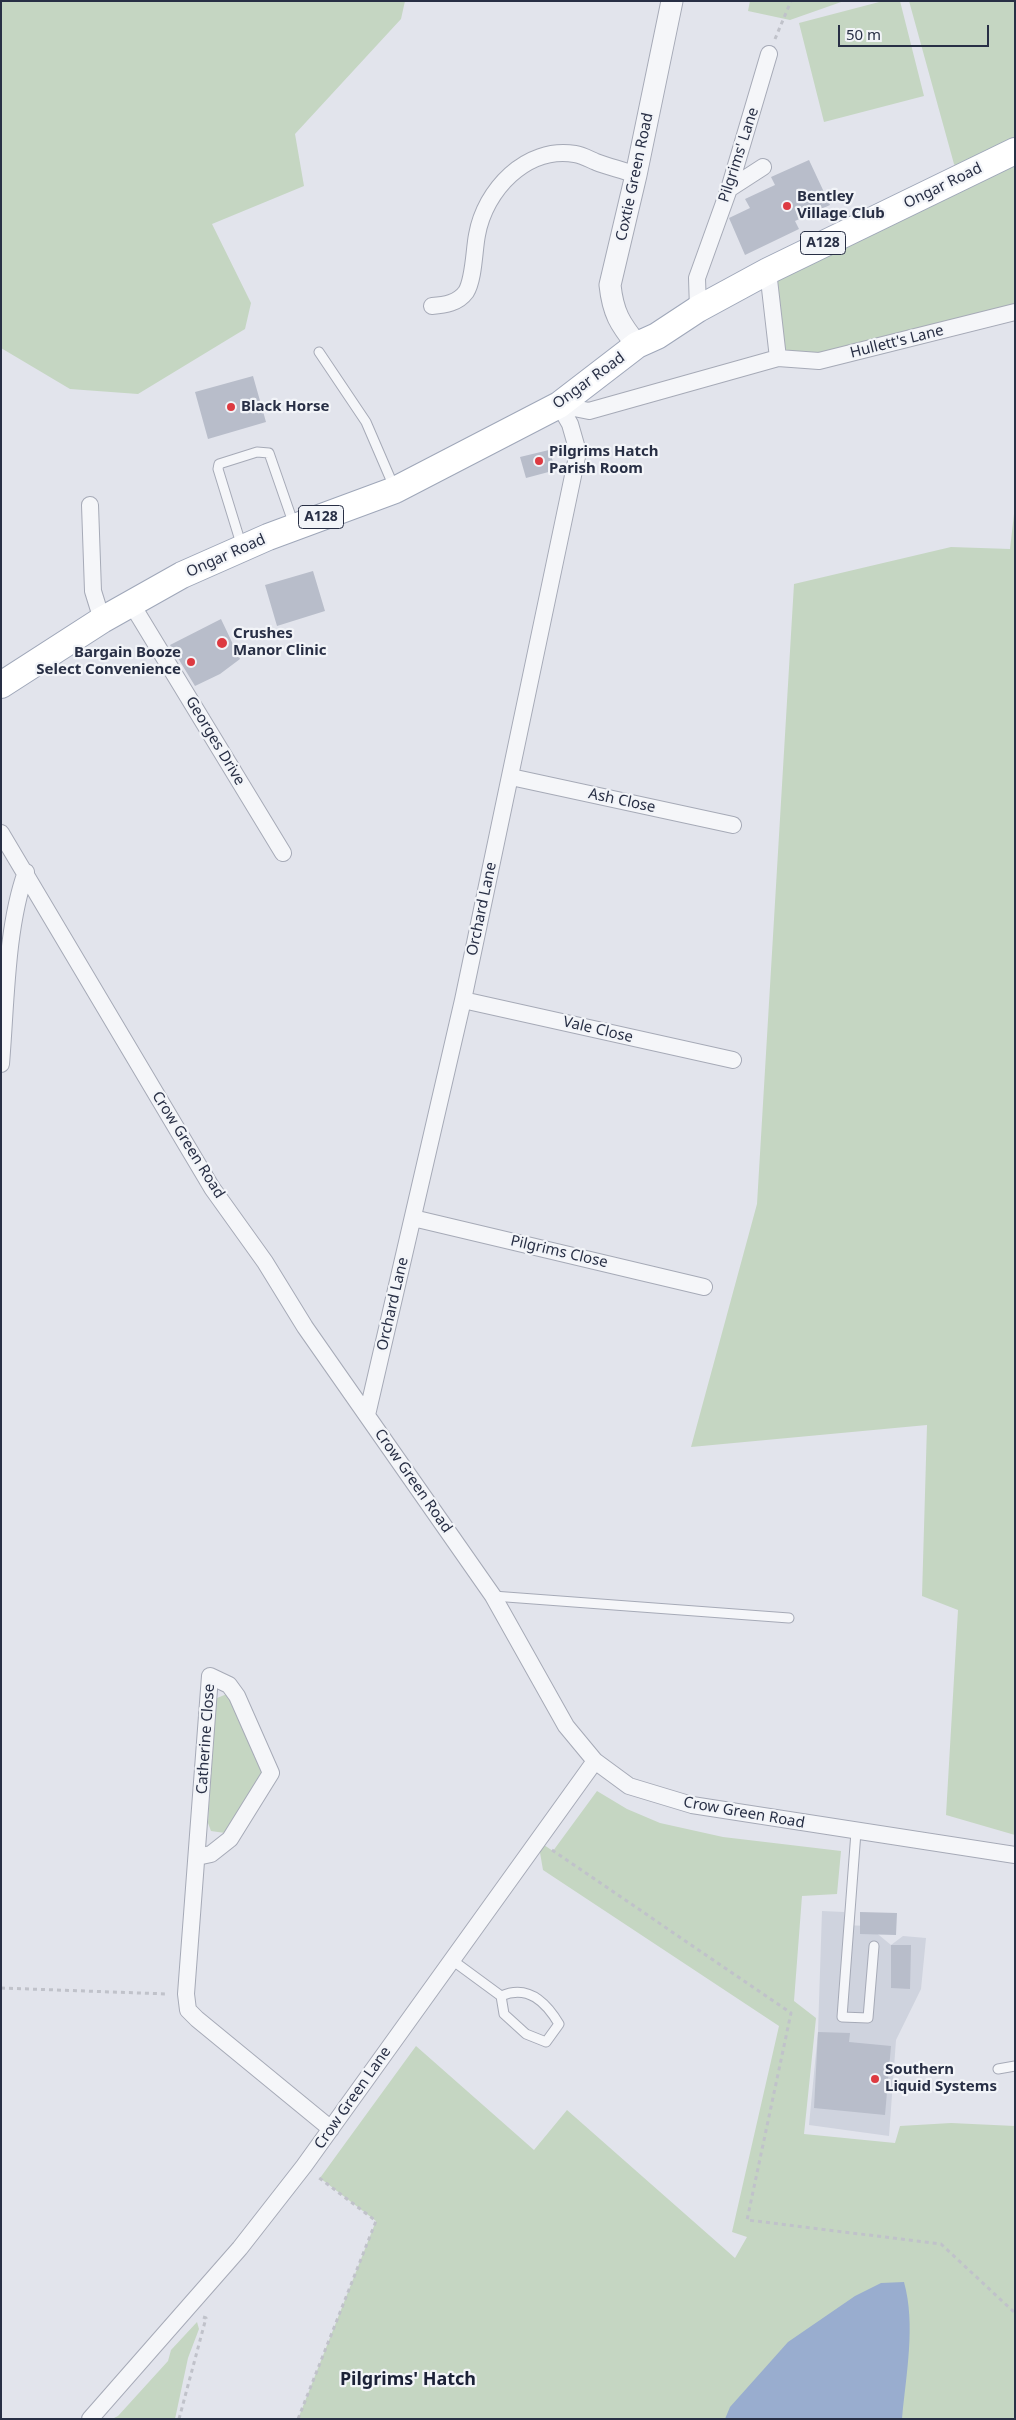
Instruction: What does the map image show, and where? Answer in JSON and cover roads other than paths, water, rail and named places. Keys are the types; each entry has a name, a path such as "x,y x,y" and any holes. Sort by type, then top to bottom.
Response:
{"main road":[{"name":"Ongar Road","path":"1,685 102,620 182,575 242,548 395,490 559,405 637,345 657,336 698,309 768,271 1015,151"}],"street":[{"name":"Coxtie Green Road","path":"637,345 619,322 612,304 610,286 636,174 672,1"},
{"name":"Pilgrims' Lane","path":"698,309 697,278 729,189 769,54"},
{"path":"432,306 451,304 466,291 473,263 477,234 486,206 502,181 527,162 553,153 576,154 636,174"},
{"path":"729,189 763,167"},
{"path":"768,271 778,358"},
{"name":"Hullett's Lane","path":"559,405 589,410 778,358 819,361 1015,312"},
{"name":"Orchard Lane","path":"367,1415 463,1000 578,452 570,424 559,405"},
{"path":"90,505 93,591 102,620"},
{"name":"Georges Drive","path":"132,603 283,853"},
{"name":"Ash Close","path":"510,777 733,825"},
{"name":"Crow Green Road","path":"1,832 212,1188 493,1596 566,1726 595,1761 629,1786 692,1805 856,1832 1015,1855"},
{"path":"1,1064 4,1004 18,896 26,872"},
{"name":"Vale Close","path":"463,1000 732,1060"},
{"name":"Pilgrims Close","path":"413,1218 704,1287"},
{"name":"Catherine Close","path":"197,1857 211,1854 230,1839 271,1773 237,1696 229,1684 210,1676 186,1994 188,2010 331,2129"},
{"name":"Crow Green Lane","path":"90,2419 240,2248 304,2166 595,1761"}],"lane":[{"path":"319,352 366,422 395,490"},
{"path":"242,548 218,469 220,464 257,452 269,453 295,527"},
{"path":"493,1596 789,1618"},
{"path":"856,1832 842,2016 868,2018 874,1946"},
{"path":"452,1960 500,1996 504,2014 526,2034 546,2042 559,2024 548,2005 527,1993 516,1992 500,1996"},
{"path":"998,2069 1015,2066"}],"water":[{"path":"904,2282 908,2298 910,2332 902,2419 725,2419 730,2407 788,2342 855,2296 881,2283"}],"place":[{"name":"Bentley Village Club","path":"787,206"},
{"name":"Black Horse","path":"231,407"},
{"name":"Pilgrims Hatch Parish Room","path":"539,461"},
{"name":"Crushes Manor Clinic","path":"222,643"},
{"name":"Bargain Booze Select Convenience","path":"191,662"},
{"name":"Southern Liquid Systems","path":"875,2079"}],"district":[{"name":"Pilgrims' Hatch","path":"408,2380"}]}
